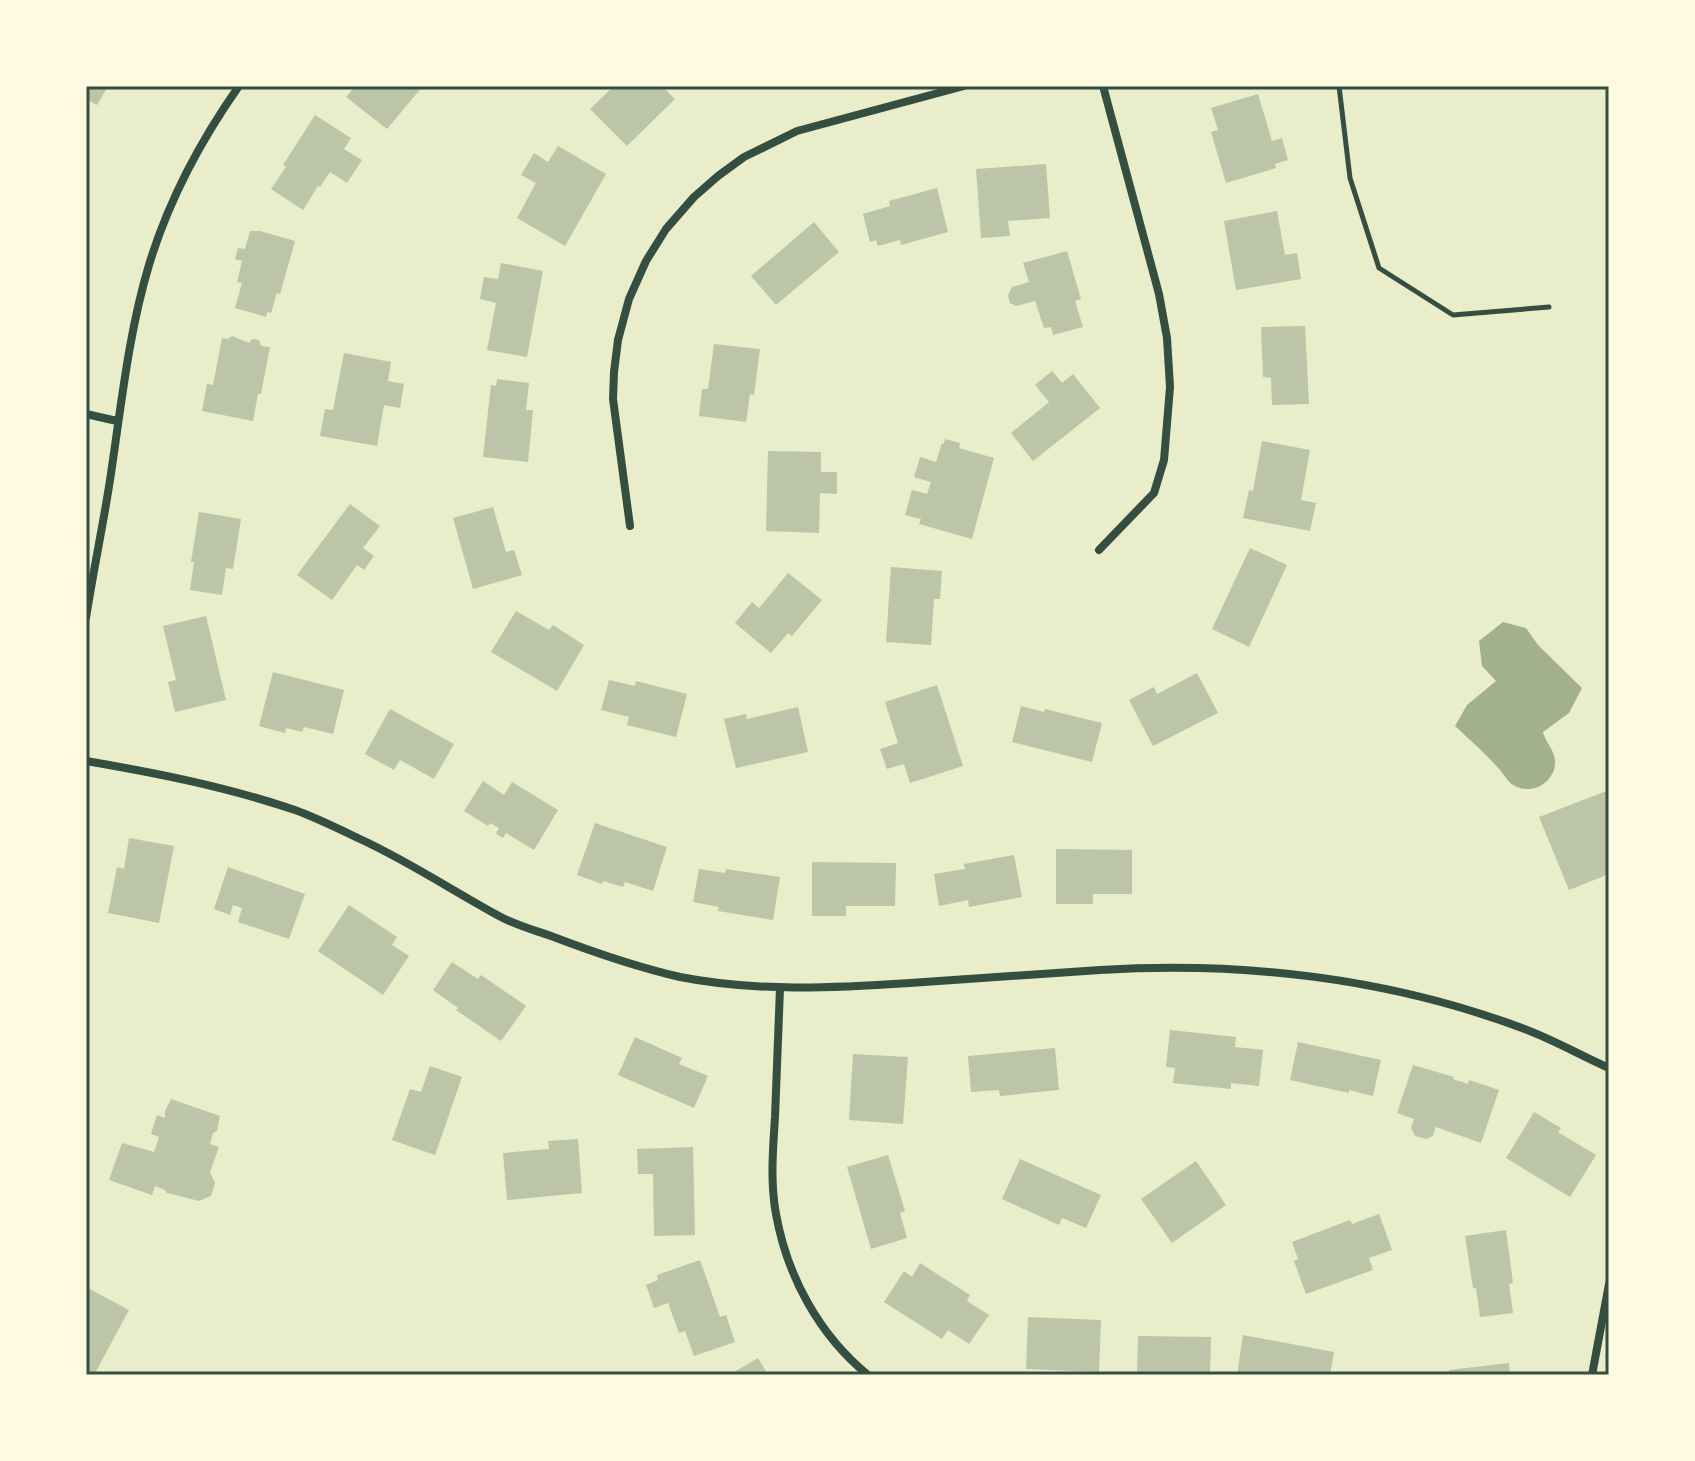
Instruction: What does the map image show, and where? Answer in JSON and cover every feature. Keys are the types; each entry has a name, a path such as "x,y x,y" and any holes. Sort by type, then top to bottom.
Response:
{"street":[{"path":"86,618 127,359 149,264 193,160 239,86"},
{"path":"630,526 613,399 614,372 618,340 629,299 646,261 666,229 694,197 718,176 744,157 797,131 964,86"},
{"path":"1099,550 1154,493 1164,460 1170,387 1167,338 1159,294 1103,86"},
{"path":"86,414 117,421"},
{"path":"86,761 175,777 298,811 365,841 504,919 603,956 678,976 716,983 780,988 838,988 1104,970 1174,967 1246,969 1376,987 1463,1009 1524,1029 1609,1068"},
{"path":"780,988 772,1175 778,1223 800,1289 825,1330 849,1359 868,1375"},
{"path":"1592,1375 1609,1284"}],"path":[{"path":"1339,86 1350,178 1379,268 1453,315 1549,307"}],"shaded area":[{"path":"1503,622 1526,628 1538,645 1582,688 1569,713 1543,732 1555,766 1546,782 1532,789 1512,784 1455,726 1467,705 1496,681 1482,666 1479,641"}],"building":[{"path":"86,86 108,86 97,105 86,99"},
{"path":"355,86 423,86 387,129 346,97"},
{"path":"614,86 662,86 675,99 627,146 590,109"},
{"path":"1258,94 1272,141 1282,138 1288,160 1275,164 1276,168 1226,183 1211,132 1218,130 1211,108"},
{"path":"315,115 351,138 344,149 362,160 347,183 330,172 303,210 271,189"},
{"path":"558,146 606,174 565,246 517,218 536,183 521,175 534,153 548,162"},
{"path":"1046,164 1050,218 1008,221 1010,236 981,238 976,169"},
{"path":"937,188 948,232 901,245 900,240 878,246 876,240 870,242 863,214 890,206 889,201"},
{"path":"1277,211 1285,255 1297,253 1301,279 1236,290 1224,221"},
{"path":"814,222 839,252 776,305 751,276"},
{"path":"250,231 295,241 280,294 277,293 271,313 267,312 266,317 235,308 242,283 237,282 242,261 235,259 238,248 245,249"},
{"path":"1067,251 1081,299 1075,301 1083,327 1053,335 1051,327 1044,328 1035,301 1016,306 1010,303 1008,295 1012,287 1029,282 1023,263"},
{"path":"501,263 543,271 527,357 487,350 496,303 480,299 484,277 498,279"},
{"path":"1305,326 1309,404 1272,405 1271,378 1263,377 1261,327"},
{"path":"232,336 249,343 252,339 259,340 261,346 270,347 253,421 202,411 207,384 213,385 222,338"},
{"path":"714,344 760,349 754,395 750,394 746,422 699,416 702,389 708,389"},
{"path":"344,353 391,362 388,381 404,384 400,408 384,405 377,446 320,436 325,409 333,410"},
{"path":"1052,371 1062,383 1073,374 1100,408 1033,461 1011,433 1049,402 1035,385"},
{"path":"497,379 529,383 526,410 533,410 528,462 483,457 491,385 496,386"},
{"path":"945,439 960,443 959,448 994,458 972,539 919,524 921,519 905,515 912,490 927,494 931,482 914,477 920,457 936,462"},
{"path":"1262,441 1310,450 1301,500 1316,503 1310,531 1243,518 1249,490 1253,491"},
{"path":"768,451 821,452 821,472 837,472 837,494 820,493 819,533 766,531"},
{"path":"350,504 380,526 363,548 374,556 364,570 357,565 332,600 297,575"},
{"path":"493,507 506,552 514,550 522,575 473,589 453,518"},
{"path":"199,512 241,519 233,569 226,568 222,595 190,590"},
{"path":"1250,548 1287,565 1249,647 1212,629"},
{"path":"891,567 942,571 940,599 934,599 931,645 886,642"},
{"path":"788,573 822,600 792,636 788,633 771,653 735,623 752,602 759,608"},
{"path":"516,611 549,630 553,625 584,645 557,691 491,652"},
{"path":"206,616 226,700 175,712 168,682 176,680 163,626"},
{"path":"273,672 344,690 333,734 304,727 302,732 286,728 285,733 259,726"},
{"path":"1197,673 1218,713 1153,746 1129,700 1154,687 1157,694"},
{"path":"609,680 635,686 636,681 687,694 676,737 627,725 629,717 601,710"},
{"path":"937,685 963,766 910,783 904,764 887,769 880,749 898,743 885,702"},
{"path":"1021,706 1102,723 1092,762 1012,742"},
{"path":"798,707 808,752 736,768 724,719 746,714 747,719"},
{"path":"390,709 454,744 434,779 400,760 394,770 365,754"},
{"path":"483,781 504,795 512,782 558,810 534,850 506,833 503,838 496,834 499,828 490,823 488,826 464,811"},
{"path":"1609,790 1609,874 1569,890 1539,817"},
{"path":"595,823 667,847 653,891 625,882 623,887 603,881 602,884 577,875"},
{"path":"129,838 174,846 159,923 108,913 117,867 124,869"},
{"path":"1056,849 1132,850 1132,894 1093,894 1093,904 1056,904"},
{"path":"1014,855 1022,897 969,907 968,900 939,906 934,874 965,869 964,864"},
{"path":"812,862 896,863 895,906 846,906 846,916 812,916"},
{"path":"228,867 305,894 289,939 238,922 242,908 233,905 230,915 214,909"},
{"path":"699,869 725,873 726,869 780,877 773,920 718,911 719,907 693,902"},
{"path":"349,905 397,937 392,945 409,956 383,995 318,951"},
{"path":"452,962 478,979 481,975 526,1006 501,1041 433,990"},
{"path":"1170,1030 1236,1037 1235,1047 1263,1050 1259,1086 1231,1083 1231,1089 1173,1083 1175,1068 1166,1067"},
{"path":"635,1037 682,1058 679,1064 708,1076 694,1108 618,1075"},
{"path":"1298,1042 1381,1060 1373,1096 1290,1080"},
{"path":"1055,1048 1059,1090 1000,1096 999,1090 971,1092 968,1056"},
{"path":"853,1054 908,1057 903,1124 849,1120"},
{"path":"1413,1065 1468,1084 1469,1080 1499,1090 1481,1143 1436,1127 1433,1136 1426,1139 1415,1136 1411,1128 1414,1119 1397,1113"},
{"path":"430,1066 462,1077 435,1155 392,1140 410,1089 421,1092"},
{"path":"171,1099 220,1116 210,1144 219,1147 210,1172 215,1183 211,1196 199,1201 167,1193 155,1186 152,1195 109,1180 122,1143 154,1152 159,1137 151,1134 157,1115 165,1118"},
{"path":"1534,1112 1561,1128 1558,1132 1596,1155 1570,1197 1506,1158"},
{"path":"578,1139 582,1193 507,1200 503,1153 549,1149 548,1141"},
{"path":"693,1147 695,1235 654,1236 653,1174 638,1174 637,1149"},
{"path":"888,1155 905,1211 900,1213 907,1238 871,1249 847,1167"},
{"path":"1020,1159 1101,1195 1086,1228 1062,1218 1059,1225 1002,1199"},
{"path":"1196,1161 1226,1205 1172,1243 1141,1199"},
{"path":"1379,1214 1392,1250 1369,1258 1373,1270 1306,1294 1294,1261 1298,1259 1292,1242 1350,1220 1352,1224"},
{"path":"1506,1230 1513,1283 1509,1284 1513,1313 1480,1317 1465,1236"},
{"path":"700,1260 720,1317 726,1315 735,1342 694,1356 685,1331 679,1333 668,1303 654,1308 646,1285 658,1280 657,1275"},
{"path":"920,1263 970,1295 967,1301 989,1315 969,1344 948,1330 942,1339 884,1302 904,1271 912,1277"},
{"path":"86,1287 129,1310 94,1375 86,1375"},
{"path":"1028,1317 1101,1320 1099,1372 1026,1369"},
{"path":"1243,1335 1334,1352 1330,1375 1237,1375"},
{"path":"1138,1336 1211,1337 1210,1375 1137,1375"},
{"path":"758,1358 768,1375 729,1375"},
{"path":"1509,1363 1510,1375 1449,1375 1449,1370"}]}
